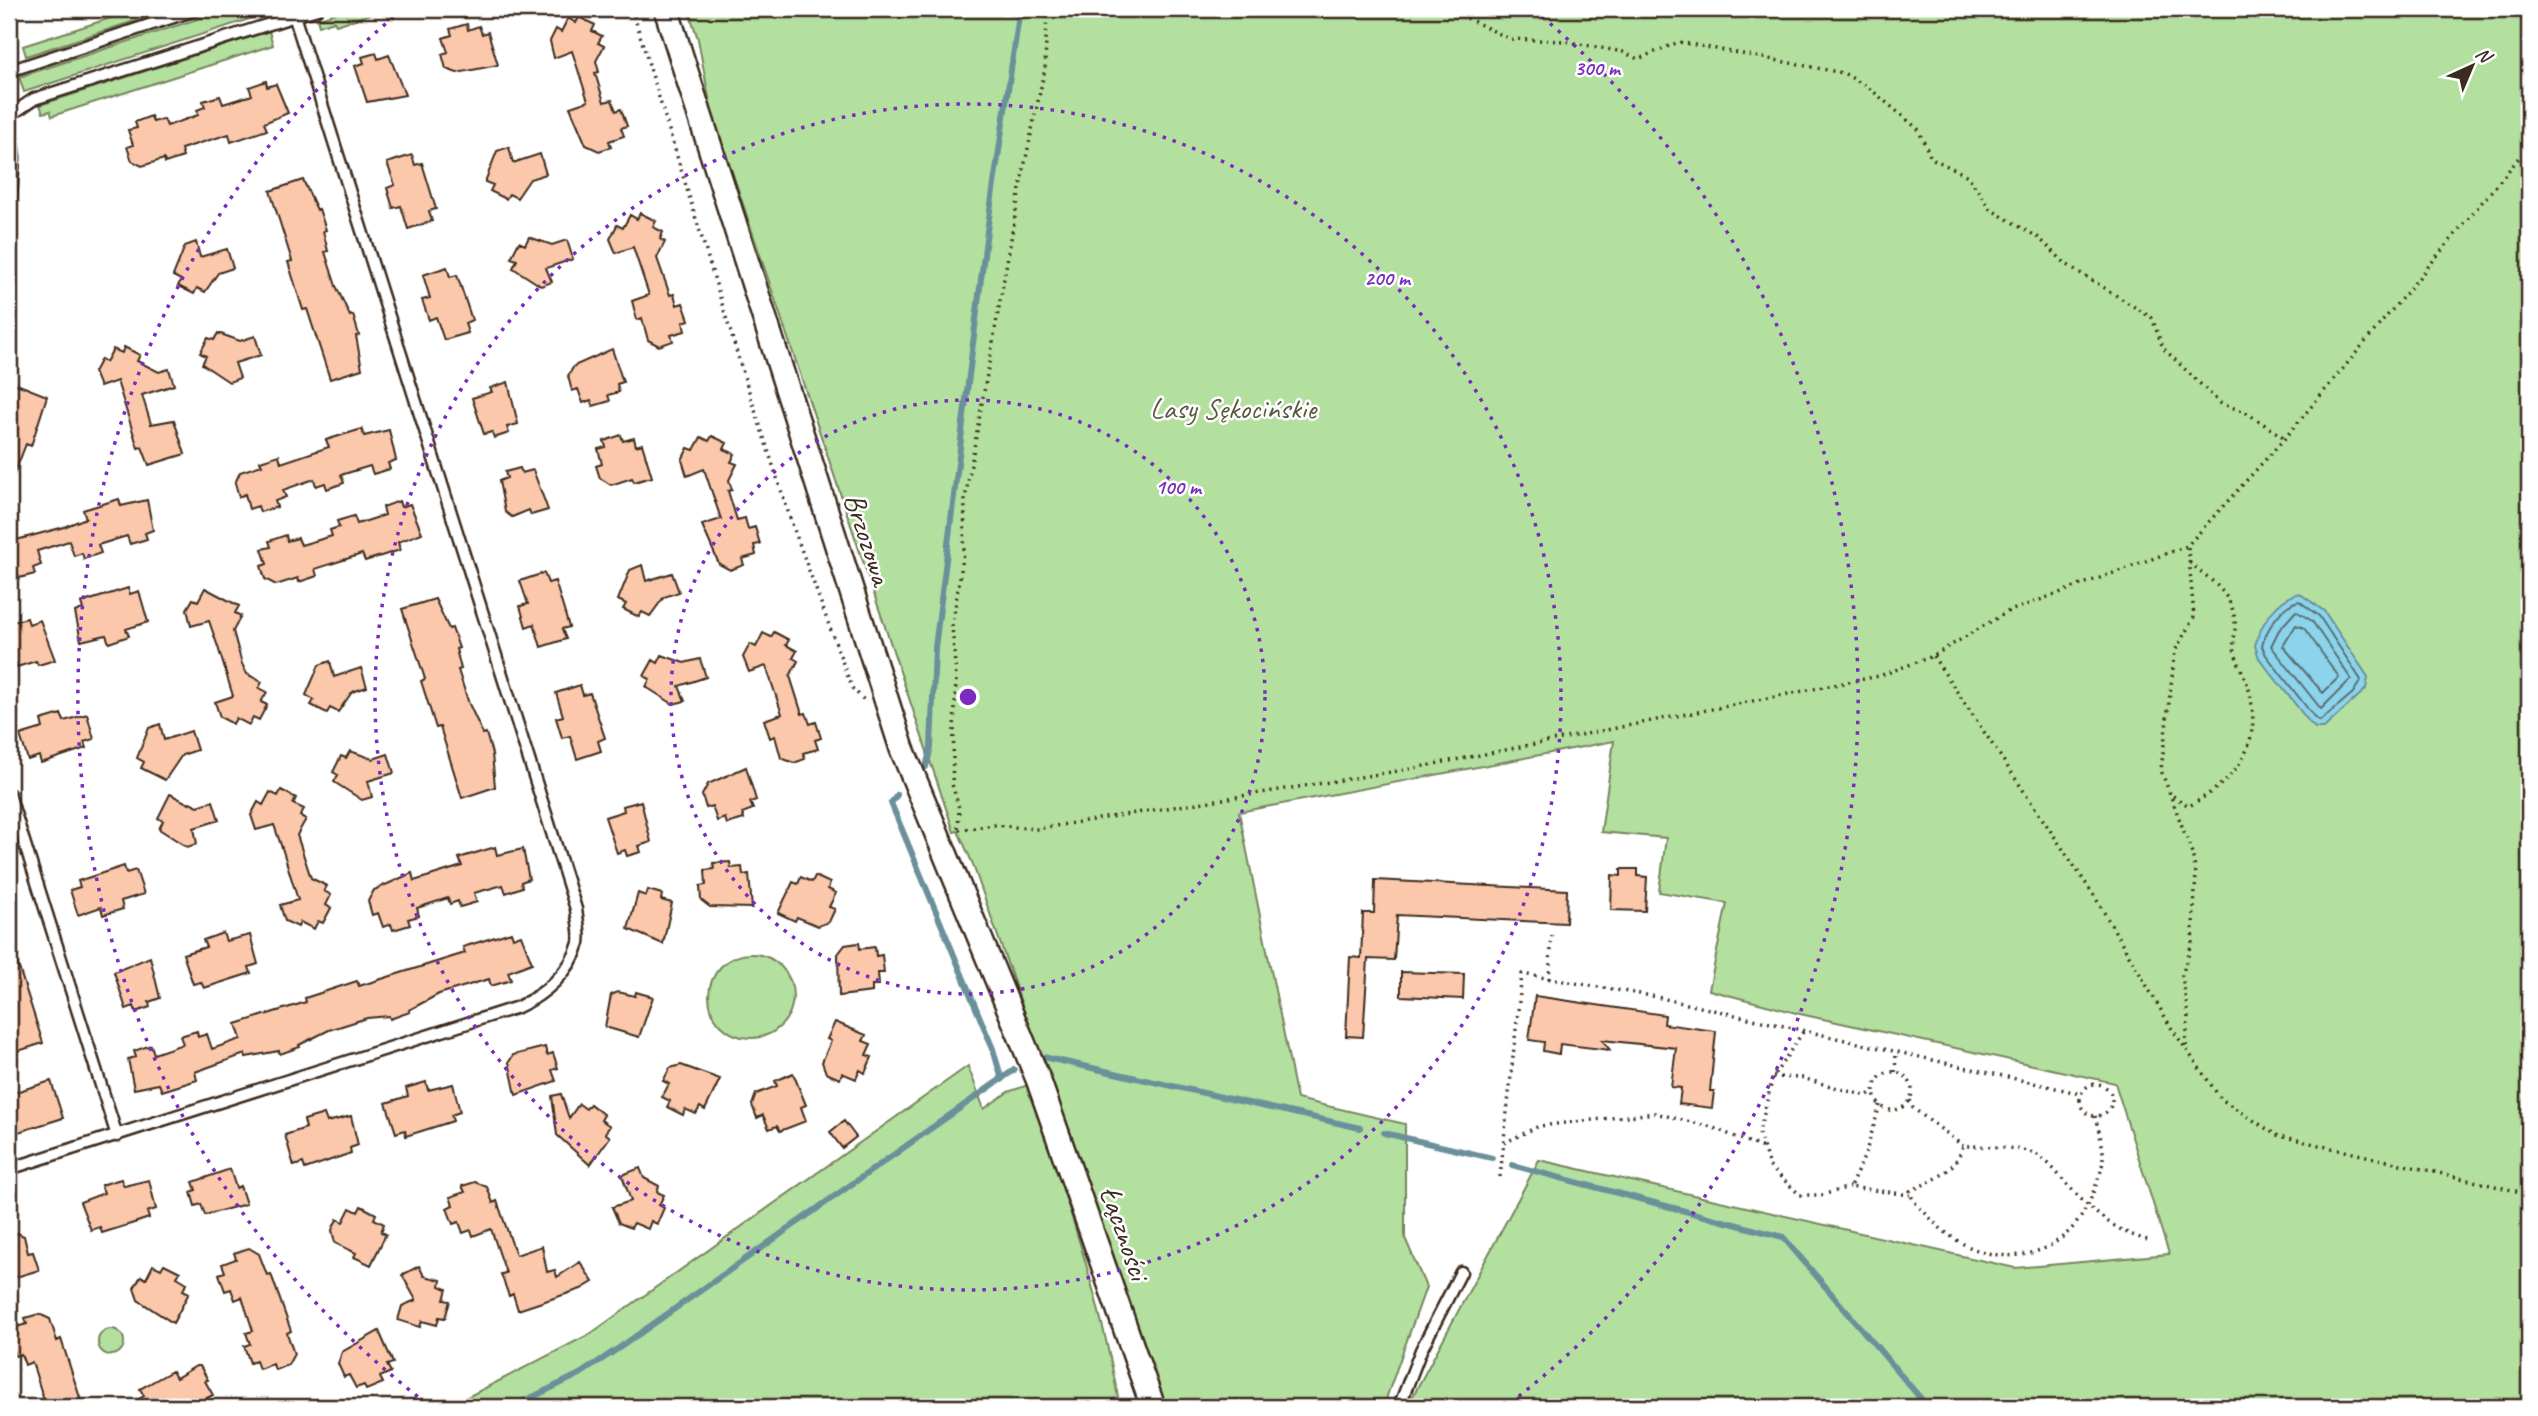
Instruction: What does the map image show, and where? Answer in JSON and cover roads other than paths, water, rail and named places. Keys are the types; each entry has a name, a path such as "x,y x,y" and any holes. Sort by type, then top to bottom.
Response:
{"street":[{"name":"Brzozowa","path":"666,9 902,749 1038,1079"},
{"name":"Łączności","path":"1038,1079 1153,1407"}],"lane":[{"path":"9,71 198,9"},
{"path":"9,220 14,158 9,117 34,99 293,12 317,9"},
{"path":"9,1169 518,1007 544,992 566,969 580,941 576,909 293,12"},
{"path":"9,794 117,1136"},
{"path":"1399,1407 1421,1350 1461,1272"}],"water":[{"path":"2299,593 2324,611 2368,677 2366,689 2324,728 2315,728 2310,723 2259,658 2255,646 2261,629 2271,614 2284,601"}],"waterway":[{"path":"926,767 931,747 935,648 987,231 1020,9"},
{"path":"897,795 891,803 993,1049 1002,1080"},
{"path":"1043,1057 1360,1128"},
{"path":"512,1407 580,1374 619,1348 1014,1070"},
{"path":"1384,1133 1492,1158"},
{"path":"1512,1165 1783,1237 1928,1407"}],"park label":[{"name":"Lasy Sękocińskie","path":"1233,408"}]}
